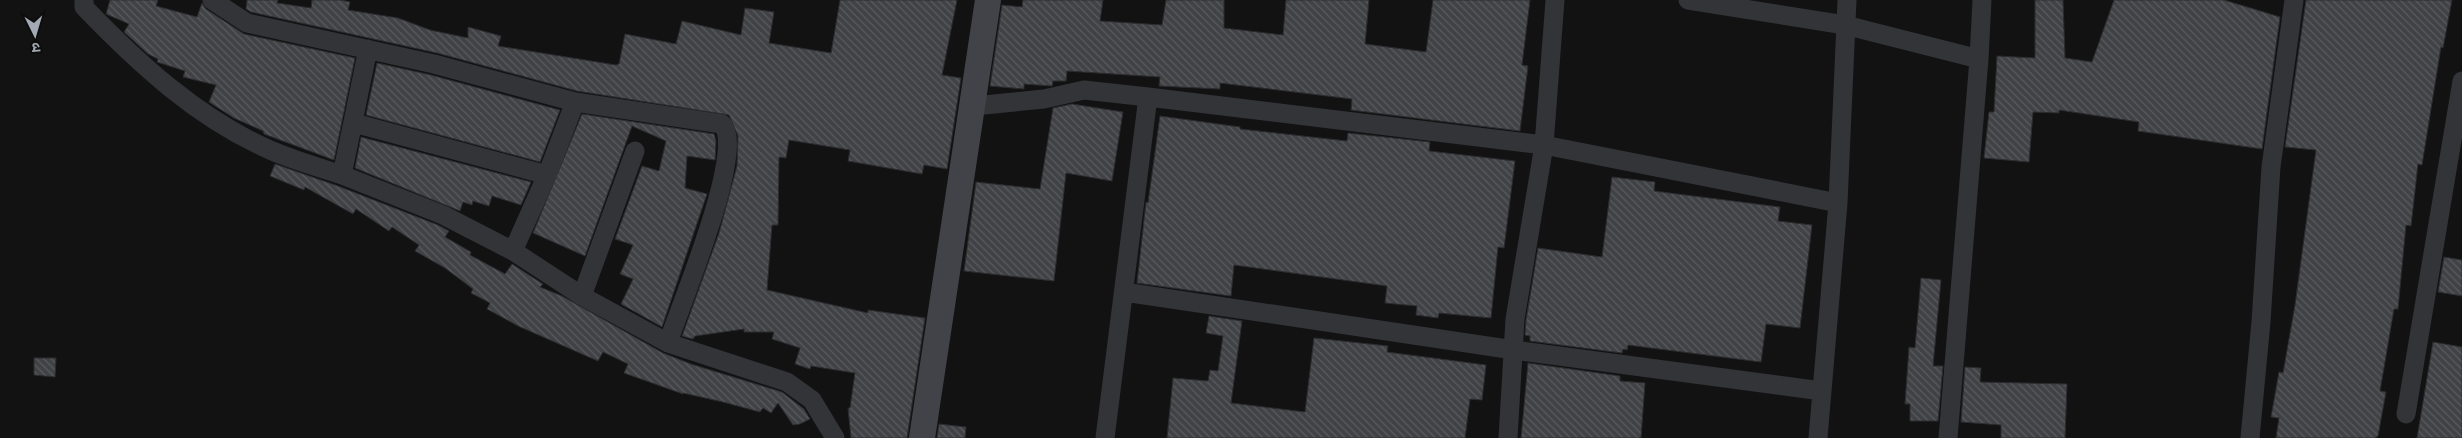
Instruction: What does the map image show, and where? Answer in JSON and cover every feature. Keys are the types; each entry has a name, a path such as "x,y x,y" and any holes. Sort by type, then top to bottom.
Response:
{"street":[{"path":"84,0 84,6 130,54 198,111 269,150 342,175 443,214 513,251 582,296 668,342 787,382 812,400 835,438"},
{"path":"212,0 247,23 368,49 575,102 722,124 726,128 728,135 725,163 714,215 704,250 687,287 668,342"},
{"path":"922,438 974,106 988,0"},
{"path":"1508,438 1515,319 1544,145 1556,0"},
{"path":"1688,0 1845,25 1979,59"},
{"path":"1818,438 1838,204 1847,0"},
{"path":"1948,438 1979,59 1982,0"},
{"path":"2250,438 2261,322 2271,167 2294,0"},
{"path":"342,175 368,49"},
{"path":"2406,414 2462,81"},
{"path":"974,106 1044,99 1084,90 1148,97 1544,145 1838,204"},
{"path":"1105,438 1148,97"},
{"path":"513,251 547,175 575,102"},
{"path":"354,123 547,175"},
{"path":"582,296 635,151"},
{"path":"1124,292 1514,350 1822,390"}],"building":[{"path":"110,0 158,0 156,6 197,17 202,3 206,9 244,34 355,58 334,160 264,134 263,131 234,118 209,102 216,85 183,77 185,71 157,62 158,59 148,54 124,32 129,24 106,14"},
{"path":"247,0 278,0 277,3 311,8 312,0 341,0 350,2 348,10 398,18 430,30 468,38 468,27 501,36 498,46 616,65 619,64 625,34 676,44 682,21 741,35 745,8 774,12 769,43 831,53 840,0 957,0 942,75 961,78 947,169 924,165 922,174 848,161 850,150 789,140 786,158 779,157 778,225 772,225 767,290 868,313 868,310 925,318 907,438 851,438 848,408 850,408 855,373 811,366 810,369 795,364 800,348 772,339 774,332 744,332 744,329 695,336 693,339 682,336 719,233 737,166 738,136 729,115 577,91 437,53 251,12 246,9"},
{"path":"1023,0 1103,0 1100,21 1162,25 1166,0 1224,0 1224,28 1283,35 1286,0 1369,0 1365,44 1426,52 1433,0 1530,0 1522,65 1528,66 1520,131 1351,110 1352,99 1220,83 1220,89 1159,86 1160,77 1067,71 1066,81 1053,81 1052,86 1024,84 1024,89 990,86 1002,5 1022,7"},
{"path":"2035,0 2063,0 2065,58 2092,62 2114,0 2224,0 2280,17 2262,149 2138,131 2139,122 2059,110 2059,113 2033,112 2029,162 1984,158 1989,112 1994,112 1997,56 2035,58"},
{"path":"2306,0 2452,0 2443,48 2441,47 2422,165 2418,164 2411,226 2406,225 2398,309 2394,309 2380,391 2386,392 2378,436 2375,438 2276,438 2279,418 2271,417 2279,372 2283,373 2295,305 2316,150 2285,147"},
{"path":"377,63 431,75 560,110 540,162 366,115"},
{"path":"1072,104 1123,112 1112,181 1066,173 1054,281 964,271 976,182 1040,189 1053,108"},
{"path":"582,114 714,134 716,141 715,160 687,156 685,188 707,194 662,327 621,304 633,279 620,274 633,245 615,239 642,166 659,171 666,141 632,126 585,256 533,233"},
{"path":"1160,116 1240,127 1240,129 1347,141 1348,133 1430,142 1429,151 1515,161 1504,248 1498,247 1491,318 1439,313 1438,318 1416,315 1417,306 1385,303 1387,286 1234,265 1231,296 1137,283 1146,202 1148,203"},
{"path":"361,137 531,182 521,205 492,196 489,206 473,201 472,205 463,202 460,211 355,168"},
{"path":"275,164 438,225 449,231 445,237 471,252 470,255 505,274 512,264 543,284 540,287 562,296 663,353 691,364 782,392 804,409 810,419 793,425 778,403 771,413 763,408 760,412 683,394 624,373 628,364 603,352 598,361 518,326 487,309 490,303 471,293 473,289 445,268 415,251 419,245 392,227 389,231 356,209 353,214 305,187 304,190 270,176"},
{"path":"1612,177 1655,182 1654,191 1780,207 1778,221 1812,225 1800,328 1766,324 1761,362 1628,345 1627,350 1623,349 1622,353 1530,341 1530,336 1525,335 1526,320 1538,248 1602,257"},
{"path":"2444,257 2462,260 2462,296 2438,292"},
{"path":"1921,278 1941,280 1933,366 1943,366 1938,421 1910,421 1910,404 1905,404 1909,347 1915,348"},
{"path":"1209,316 1242,321 1231,403 1305,412 1314,338 1388,346 1387,352 1486,365 1482,400 1470,399 1465,438 1167,438 1173,378 1208,381 1210,370 1218,371 1223,336 1206,333"},
{"path":"2433,342 2462,347 2462,438 2417,438"},
{"path":"34,358 56,358 55,377 34,375"},
{"path":"1528,363 1620,376 1620,381 1645,383 1641,438 1521,438"},
{"path":"1965,367 1981,368 1980,382 2067,384 2065,438 2001,438 2001,425 1961,422"},
{"path":"939,424 966,427 965,438 937,438"}]}
